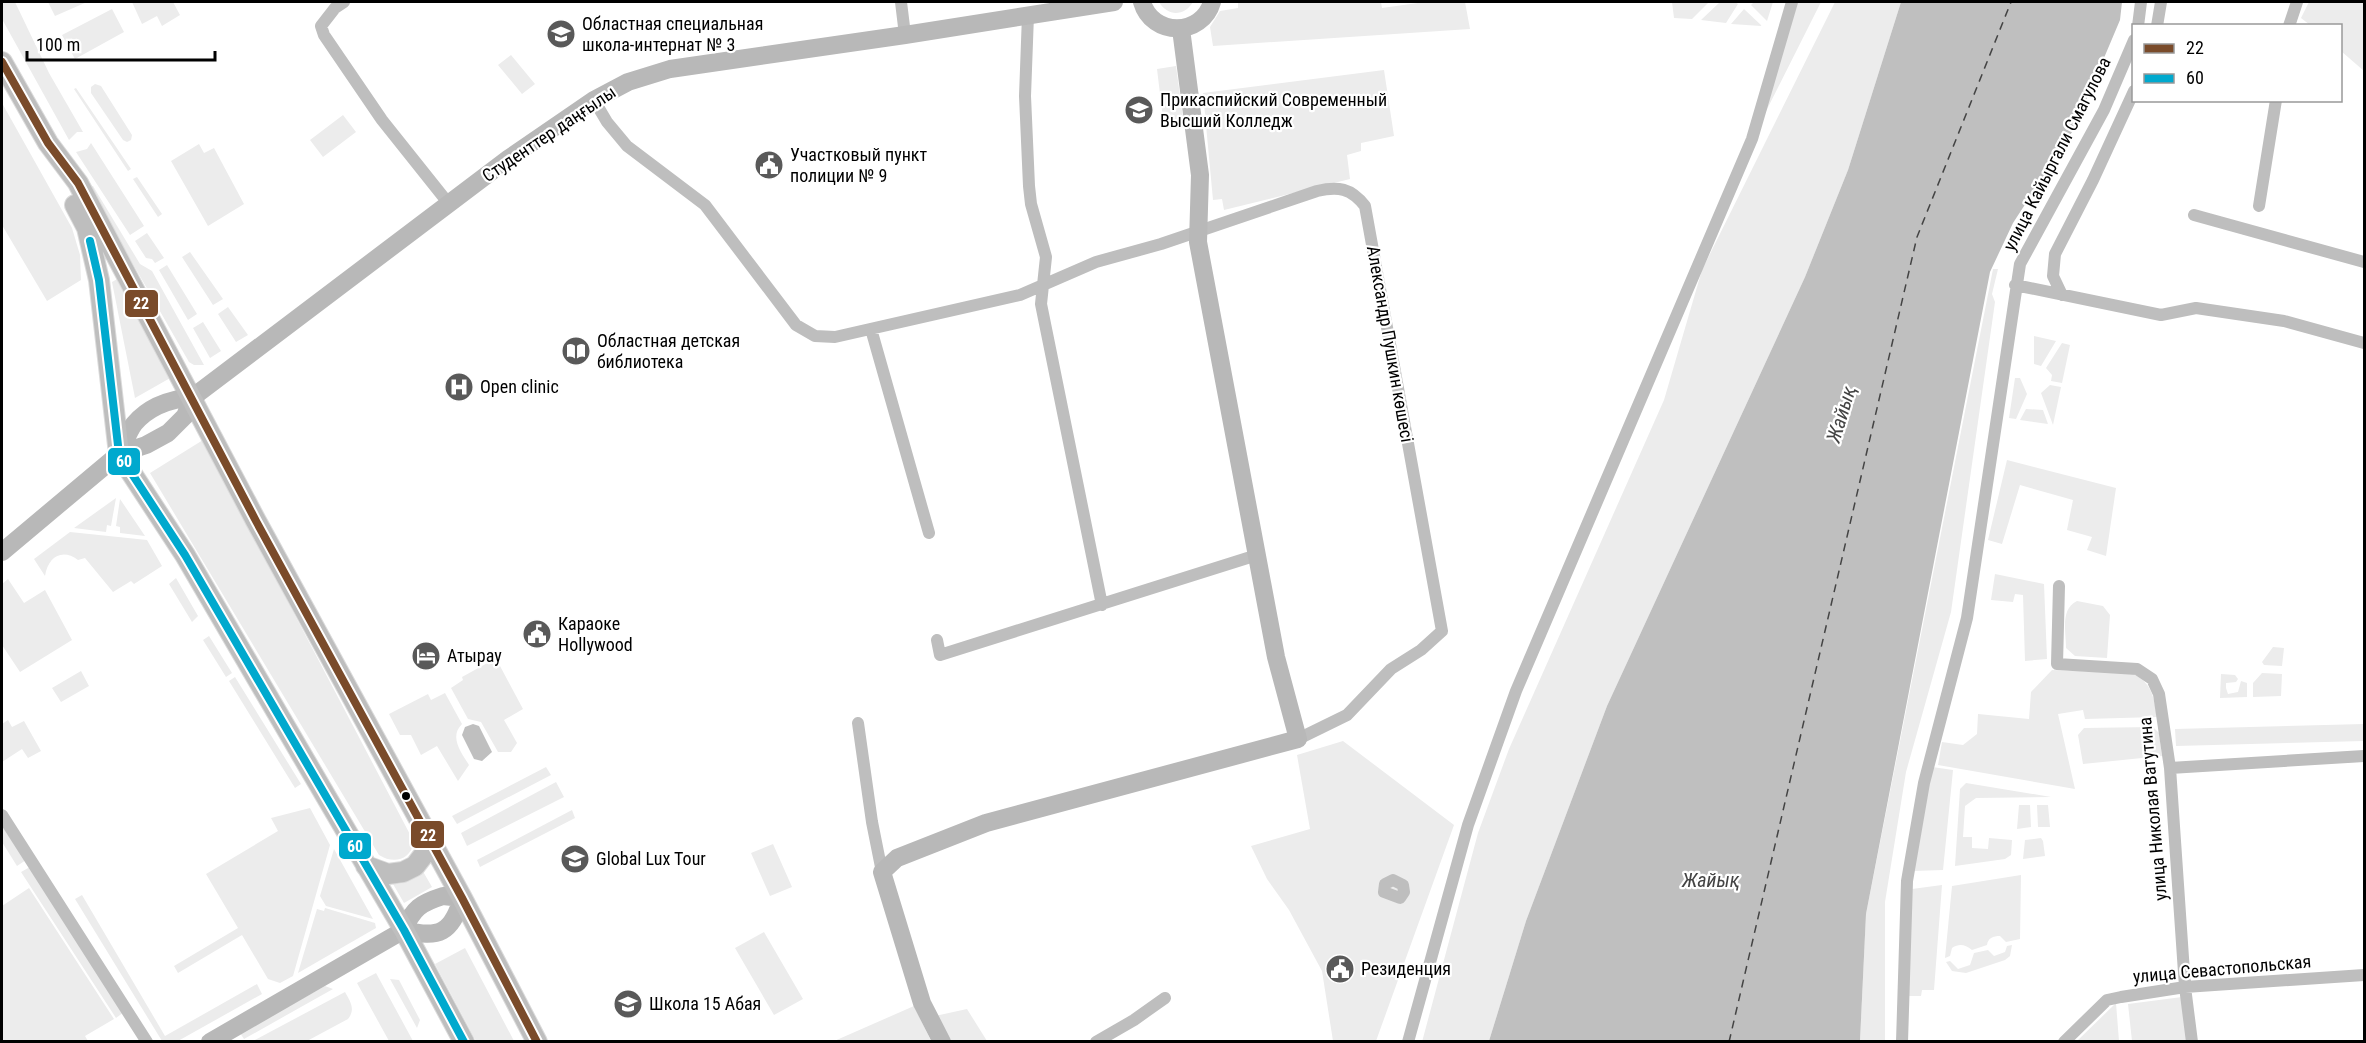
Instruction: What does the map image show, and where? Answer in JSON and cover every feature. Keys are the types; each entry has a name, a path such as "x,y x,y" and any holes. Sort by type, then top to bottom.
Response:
{"main road":[{"path":"2,62 48,143 78,183 193,397 256,521 427,833 537,1041"},
{"path":"48,143 63,181 87,228 92,249 99,280 119,454 185,555 404,930 464,1041"},
{"path":"366,866 388,874 402,872 415,866 425,853 427,833"}],"street":[{"path":"344,2 327,17 321,26 324,35 382,120 449,204"},
{"path":"901,2 905,35"},
{"name":"Студенттер даңғылы","path":"193,397 508,159 594,100 628,82 670,69 1114,2"},
{"path":"1142,2 1151,18 1161,26 1181,29 1196,24 1205,16 1212,2"},
{"path":"1408,1041 1468,825 1516,691 1752,140 1792,2"},
{"path":"2138,24 2141,2"},
{"path":"2157,24 2161,2"},
{"path":"2290,24 2297,2"},
{"path":"1028,15 1024,96 1031,204 1046,257 1041,304 1102,605"},
{"path":"882,872 897,858 986,823 1298,739 1276,657 1198,242 1200,175 1181,29"},
{"name":"улица Кайыргали Смагулова","path":"1902,1041 1907,881 1924,783 1967,618 2015,285 2020,264 2104,110 2132,42"},
{"path":"2062,295 2053,276 2055,254 2093,180 2132,94"},
{"path":"594,100 607,122 627,146 705,205 796,326 815,336 835,337 1020,295 1096,262 1199,231"},
{"path":"2259,206 2276,102"},
{"name":"Александр Пушкин көшесі","path":"1199,231 1317,190 1334,187 1348,190 1365,206 1442,631 1421,651 1391,669 1347,715 1298,739"},
{"path":"2194,215 2364,262"},
{"path":"2015,285 2161,315 2196,308 2284,321 2364,343"},
{"path":"871,329 929,533"},
{"path":"2,552 119,454 146,445 168,433 185,416 193,397 175,399 153,408 134,425 119,454"},
{"path":"937,640 940,654 1257,555"},
{"name":"улица Николая Ватутина","path":"2059,586 2057,664 2137,669 2152,679 2159,694 2170,768 2192,1041"},
{"path":"858,723 872,822 882,872 922,1003 942,1041"},
{"path":"2170,768 2364,756"},
{"path":"2,815 147,1041"},
{"path":"210,1041 404,930 411,914 425,902 443,896 462,898 456,918 442,931 422,935 404,930"},
{"name":"улица Севастопольская","path":"2064,1041 2107,1000 2186,987 2364,975"},
{"path":"1096,1041 1134,1020 1165,998"}],"shaded area":[{"path":"2,2 15,2 49,73 83,132 77,132 69,140 2,19"},
{"path":"48,2 87,2 55,16"},
{"path":"132,2 173,2 180,15 162,26 157,16 142,24"},
{"path":"1159,2 1193,2 1185,10 1176,13 1166,10"},
{"path":"1238,2 1381,2 1382,8 1425,2 1465,2 1470,29 1213,46 1210,27 1220,11 1238,8"},
{"path":"1672,2 1709,2 1692,19 1674,18"},
{"path":"1720,2 1738,4 1726,23 1701,20"},
{"path":"1754,2 1773,2 1767,21 1751,5"},
{"path":"1792,2 1821,2 1752,139"},
{"path":"1835,2 1901,2 1848,170 1805,277 1607,706 1526,921 1489,1041 1422,1042 1478,833 1509,749 1664,400 1702,270"},
{"path":"2309,2 2364,2 2364,71 2342,52 2342,24 2309,24 2301,18"},
{"path":"112,9 124,32 75,59 62,35"},
{"path":"1744,9 1762,26 1731,24"},
{"path":"511,55 535,84 522,94 498,65"},
{"path":"1176,66 1184,125 1164,127 1157,69"},
{"path":"1384,70 1394,136 1361,143 1361,151 1347,155 1350,179 1224,210 1222,199 1213,200 1203,93"},
{"path":"95,84 101,86 132,135 131,140 127,142 123,140 91,93 91,87"},
{"path":"76,88 131,169 128,171 74,89"},
{"path":"2,103 72,228 80,255 81,280 47,301 2,225"},
{"path":"343,115 356,132 323,157 310,140"},
{"path":"91,143 144,226 130,235 76,152 87,149"},
{"path":"199,144 204,153 214,148 244,204 208,226 171,161"},
{"path":"137,177 162,214 158,217 133,179"},
{"path":"93,186 140,264 152,271 204,365 194,365 189,362 89,187"},
{"path":"147,233 164,258 155,263 152,259 146,258 135,241"},
{"path":"190,252 223,299 213,305 182,257"},
{"path":"167,265 197,314 188,320 159,270"},
{"path":"1993,269 1998,269 1992,294 1995,302 1951,612 1906,772 1885,902 1885,1041 1860,1042 1866,914"},
{"path":"119,278 172,377 135,398 112,282"},
{"path":"228,307 248,335 236,342 218,314"},
{"path":"203,322 221,351 210,358 193,328"},
{"path":"2034,336 2056,341 2041,366 2034,364"},
{"path":"2062,343 2070,345 2062,383 2051,381 2052,375 2046,368"},
{"path":"2015,378 2020,378 2027,394 2016,419 2009,418"},
{"path":"2050,385 2061,387 2053,425 2041,393"},
{"path":"2026,409 2043,410 2048,424 2020,420"},
{"path":"203,440 414,842 405,857 395,860 379,855 150,473"},
{"path":"2007,460 2116,488 2106,556 2087,550 2092,537 2067,530 2073,500 2020,485 2002,544 1988,540"},
{"path":"116,498 111,526 107,525 106,532 74,528"},
{"path":"120,499 145,536 120,533 120,527 116,526"},
{"path":"70,532 147,540 162,566 134,584 131,581 113,592 85,558 78,560 67,555 57,556 49,564 45,576 34,559"},
{"path":"1995,574 2044,584 2047,659 2025,661 2023,595 2015,594 2013,602 1991,600"},
{"path":"176,578 198,616 192,622 169,584"},
{"path":"8,579 24,603 45,590 72,640 20,672 2,645 2,584"},
{"path":"2077,601 2103,606 2110,615 2107,658 2075,656 2066,648 2066,615 2068,609"},
{"path":"209,636 232,673 226,677 203,640"},
{"path":"2273,647 2284,648 2282,666 2264,665 2262,662"},
{"path":"491,661 496,669 500,666 523,709 504,720 517,743 511,752 498,752 481,722 468,719 451,688 463,680 462,677"},
{"path":"2052,670 2131,673 2144,681 2151,691 2157,717 2085,719 2083,710 2058,714 2075,789 1938,765 1942,742 1963,745 1977,734 1978,714 2029,719 2031,692"},
{"path":"81,671 89,686 61,702 52,688"},
{"path":"2262,673 2282,674 2281,696 2253,697 2253,683"},
{"path":"2221,674 2235,675 2238,679 2236,682 2226,683 2228,694 2238,692 2241,681 2247,683 2247,697 2220,698"},
{"path":"235,677 301,784 295,788 229,681"},
{"path":"445,693 462,724 456,734 456,739 469,765 458,781 437,746 421,755 411,735 400,735 389,714 428,694 431,700"},
{"path":"8,720 12,727 24,721 41,751 28,758 22,749 2,762 2,724"},
{"path":"2364,724 2364,741 2176,746 2175,729"},
{"path":"2153,727 2159,733 2162,756 2083,764 2078,735 2084,728"},
{"path":"1343,741 1454,825 1376,1041 1333,1041 1322,971 1289,910 1267,879 1251,846 1310,829 1297,755"},
{"path":"546,767 551,775 457,824 452,816"},
{"path":"1932,767 1953,770 1943,870 1913,871"},
{"path":"556,782 564,797 467,846 461,833"},
{"path":"1966,783 2051,797 1976,798 1965,806 1963,837 1972,837 1972,848 1988,849 1989,838 2012,840 2011,855 2005,859 1955,866 1960,789"},
{"path":"2019,805 2030,805 2031,827 2017,829"},
{"path":"2037,805 2048,805 2050,827 2038,827"},
{"path":"310,808 330,845 293,976 280,983 268,979 242,935 178,973 174,966 238,928 206,874 278,831 271,818"},
{"path":"572,810 575,818 480,867 477,860"},
{"path":"2,822 26,860 17,866 2,842"},
{"path":"2041,838 2045,856 2023,859 2025,840"},
{"path":"773,844 792,887 770,896 751,853"},
{"path":"334,849 373,919 326,906 320,896"},
{"path":"30,867 124,1012 116,1018 21,872"},
{"path":"421,868 432,887 404,903 393,884 410,880"},
{"path":"2021,875 2020,939 2006,942 2000,936 1995,936 1987,945 1972,950 1958,945 1952,948 1950,956 1945,958 1952,886"},
{"path":"1942,885 1934,990 1922,990 1921,996 1907,996 1912,889"},
{"path":"29,888 114,1019 85,1036 88,1041 2,1041 2,906"},
{"path":"82,895 165,1036 257,984 262,994 178,1041 162,1041 75,899"},
{"path":"325,908 375,923 376,928 298,973 317,909 324,911"},
{"path":"764,932 803,999 774,1015 735,948"},
{"path":"2012,945 2010,956 2005,960 1966,973 1952,971 1946,962 1950,961 1958,969 1970,965 1974,953 1988,950 1994,956 2005,952 2007,946"},
{"path":"465,948 514,1041 476,1041 435,964"},
{"path":"376,973 413,1041 389,1041 357,983"},
{"path":"390,979 399,980 420,1020 417,1028"},
{"path":"325,986 333,989 244,1039 240,1033"},
{"path":"345,992 352,1008 348,1019 307,1041 253,1041"},
{"path":"2182,997 2187,1041 2132,1041 2128,1004"},
{"path":"2116,1003 2119,1041 2077,1041"},
{"path":"914,1006 931,1041 832,1042"},
{"path":"967,1009 987,1041 951,1041 935,1016"}],"water":[{"name":"Жайық","path":"1901,2 2122,2 2120,20 2074,129 2013,223 1990,272 1866,914 1860,1041 1489,1041 1526,921 1607,706 1805,277 1848,170"},
{"path":"473,724 479,726 492,752 482,761 474,759 462,735 465,727"}],"ferry route":[{"path":"1729,1042 1917,237 2011,2"}],"transit line":[{"name":"22","path":"2,62 48,143 78,183 256,521 462,898 537,1042"},
{"name":"60","path":"90,241 99,280 119,454 185,555 404,930 464,1042"}],"place":[{"name":"Областная специальная школа-интернат № 3","path":"561,34"},
{"name":"Прикаспийский Современный Высший Колледж","path":"1139,110"},
{"name":"Участковый пункт полиции № 9","path":"769,165"},
{"name":"Областная детская библиотека","path":"576,351"},
{"name":"Open clinic","path":"459,387"},
{"name":"Караоке Hollywood","path":"537,634"},
{"name":"Атырау","path":"426,656"},
{"name":"Global Lux Tour","path":"575,859"},
{"name":"Резиденция","path":"1340,969"},
{"name":"Школа 15 Абая","path":"628,1004"}]}
